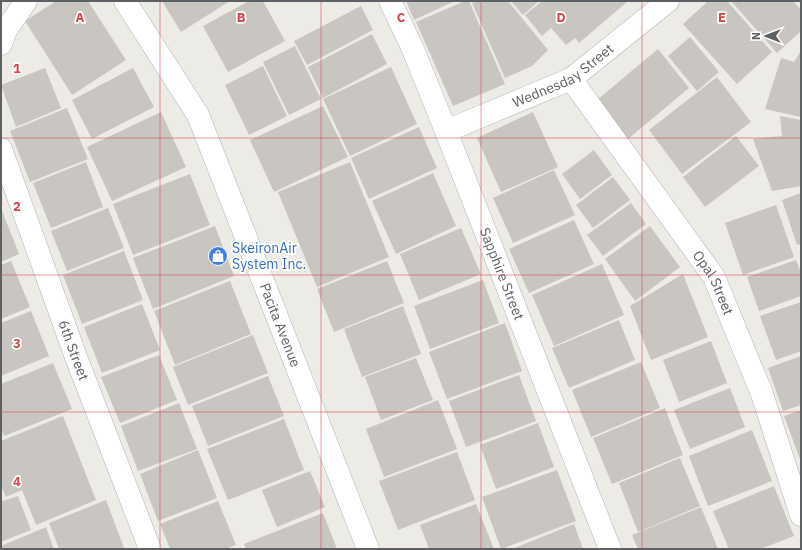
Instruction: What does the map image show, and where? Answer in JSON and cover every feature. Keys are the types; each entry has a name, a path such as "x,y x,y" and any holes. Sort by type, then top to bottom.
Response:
{"street":[{"path":"1,44 6,30 26,1"},
{"name":"Pacita Avenue","path":"125,1 198,115 368,549"},
{"name":"Sapphire Street","path":"390,1 412,47 446,131 610,549"},
{"name":"Wednesday Street","path":"446,131 571,79 668,1"},
{"name":"Opal Street","path":"571,79 714,277 762,394 801,515"},
{"name":"6th Street","path":"1,149 76,357 150,549"}],"building":[{"path":"56,1 88,1 126,60 72,95 25,21"},
{"path":"162,1 230,1 181,32"},
{"path":"249,1 263,1 285,41 228,72 203,26"},
{"path":"406,1 455,1 414,20"},
{"path":"465,1 469,1 505,84 453,106 416,22"},
{"path":"477,1 508,1 548,50 532,66 505,78 472,3"},
{"path":"511,1 539,1 523,15"},
{"path":"542,1 627,2 579,43 575,38 566,45 551,28 542,36 525,15"},
{"path":"708,1 727,1 772,52 737,84 683,24"},
{"path":"731,1 793,1 801,10 801,31 777,53"},
{"path":"361,6 373,30 307,65 294,41"},
{"path":"372,34 387,64 323,98 308,67"},
{"path":"690,37 719,72 697,91 668,56"},
{"path":"295,46 321,99 289,115 263,62"},
{"path":"658,49 689,88 628,139 597,100"},
{"path":"801,51 801,117 765,109 781,58 794,62"},
{"path":"263,66 287,116 249,135 225,85"},
{"path":"391,67 417,124 350,156 323,99"},
{"path":"45,68 61,108 16,127 1,85"},
{"path":"133,68 154,107 92,139 72,100"},
{"path":"717,77 751,122 682,174 649,130"},
{"path":"323,106 348,157 274,192 250,140"},
{"path":"67,108 88,159 30,182 10,131"},
{"path":"161,112 186,167 112,201 87,147"},
{"path":"533,112 558,167 501,192 477,138"},
{"path":"780,116 801,120 801,186 772,191 753,139 782,136"},
{"path":"419,127 437,168 369,199 351,158"},
{"path":"736,136 759,166 705,207 683,177"},
{"path":"594,150 612,175 580,199 562,174"},
{"path":"86,162 103,207 51,228 33,183"},
{"path":"350,162 389,257 317,287 278,192"},
{"path":"554,170 575,215 513,243 493,198"},
{"path":"433,173 456,226 396,254 372,201"},
{"path":"190,174 210,225 133,255 113,204"},
{"path":"613,177 630,200 593,228 576,205"},
{"path":"801,193 801,244 797,245 782,200"},
{"path":"631,203 646,224 603,256 587,235"},
{"path":"776,205 794,257 743,275 725,223"},
{"path":"1,208 19,254 1,262"},
{"path":"108,208 124,248 67,271 51,231"},
{"path":"574,220 594,264 529,293 509,249"},
{"path":"215,226 234,276 153,309 133,258"},
{"path":"650,226 680,267 635,301 605,259"},
{"path":"461,228 481,274 419,300 400,254"},
{"path":"124,251 143,300 82,324 63,275"},
{"path":"796,260 801,273 801,296 759,311 747,277"},
{"path":"11,261 30,307 1,319 1,265"},
{"path":"387,261 404,303 334,332 317,289"},
{"path":"602,264 624,315 554,346 532,295"},
{"path":"683,274 708,337 651,360 630,306"},
{"path":"483,280 499,323 430,349 414,306"},
{"path":"230,281 251,334 175,365 154,311"},
{"path":"801,302 801,351 776,360 760,316"},
{"path":"142,304 160,350 102,373 84,327"},
{"path":"403,306 421,354 362,377 344,329"},
{"path":"31,311 49,356 1,376 1,323"},
{"path":"619,320 635,360 569,388 552,348"},
{"path":"505,323 522,371 447,399 429,352"},
{"path":"253,335 268,373 188,405 173,367"},
{"path":"711,341 727,383 679,402 663,360"},
{"path":"159,355 177,400 120,423 101,377"},
{"path":"801,356 801,405 783,411 768,368"},
{"path":"416,358 433,400 381,420 365,377"},
{"path":"641,362 660,408 591,437 572,390"},
{"path":"53,363 72,409 4,436 1,429 1,384"},
{"path":"519,375 536,421 466,447 449,401"},
{"path":"268,376 284,416 208,446 192,406"},
{"path":"730,388 745,427 690,449 674,410"},
{"path":"438,400 457,449 384,477 366,429"},
{"path":"179,403 197,449 138,471 121,426"},
{"path":"665,408 683,455 612,484 593,438"},
{"path":"801,410 801,462 784,416"},
{"path":"63,416 96,500 36,525 22,490 6,497 1,486 1,441"},
{"path":"284,419 304,470 228,500 207,449"},
{"path":"538,423 554,467 496,489 480,445"},
{"path":"752,430 772,481 708,506 689,456"},
{"path":"198,450 217,498 158,521 140,474"},
{"path":"457,452 475,500 398,530 379,481"},
{"path":"680,458 700,506 638,532 619,483"},
{"path":"557,470 576,521 501,549 482,497"},
{"path":"310,471 325,507 277,527 262,490"},
{"path":"774,486 794,536 761,549 729,549 713,511"},
{"path":"18,496 31,530 1,542 1,497 3,501"},
{"path":"106,500 124,548 59,549 49,523"},
{"path":"218,501 236,545 225,549 170,549 160,524"},
{"path":"476,504 494,549 429,549 420,525"},
{"path":"701,507 718,549 638,549 632,535"},
{"path":"323,513 337,549 246,549 244,544"},
{"path":"574,524 583,549 512,549"},
{"path":"46,527 54,549 1,549 1,546"}],"place":[{"name":"SkeironAir System Inc.","path":"218,256"}]}
